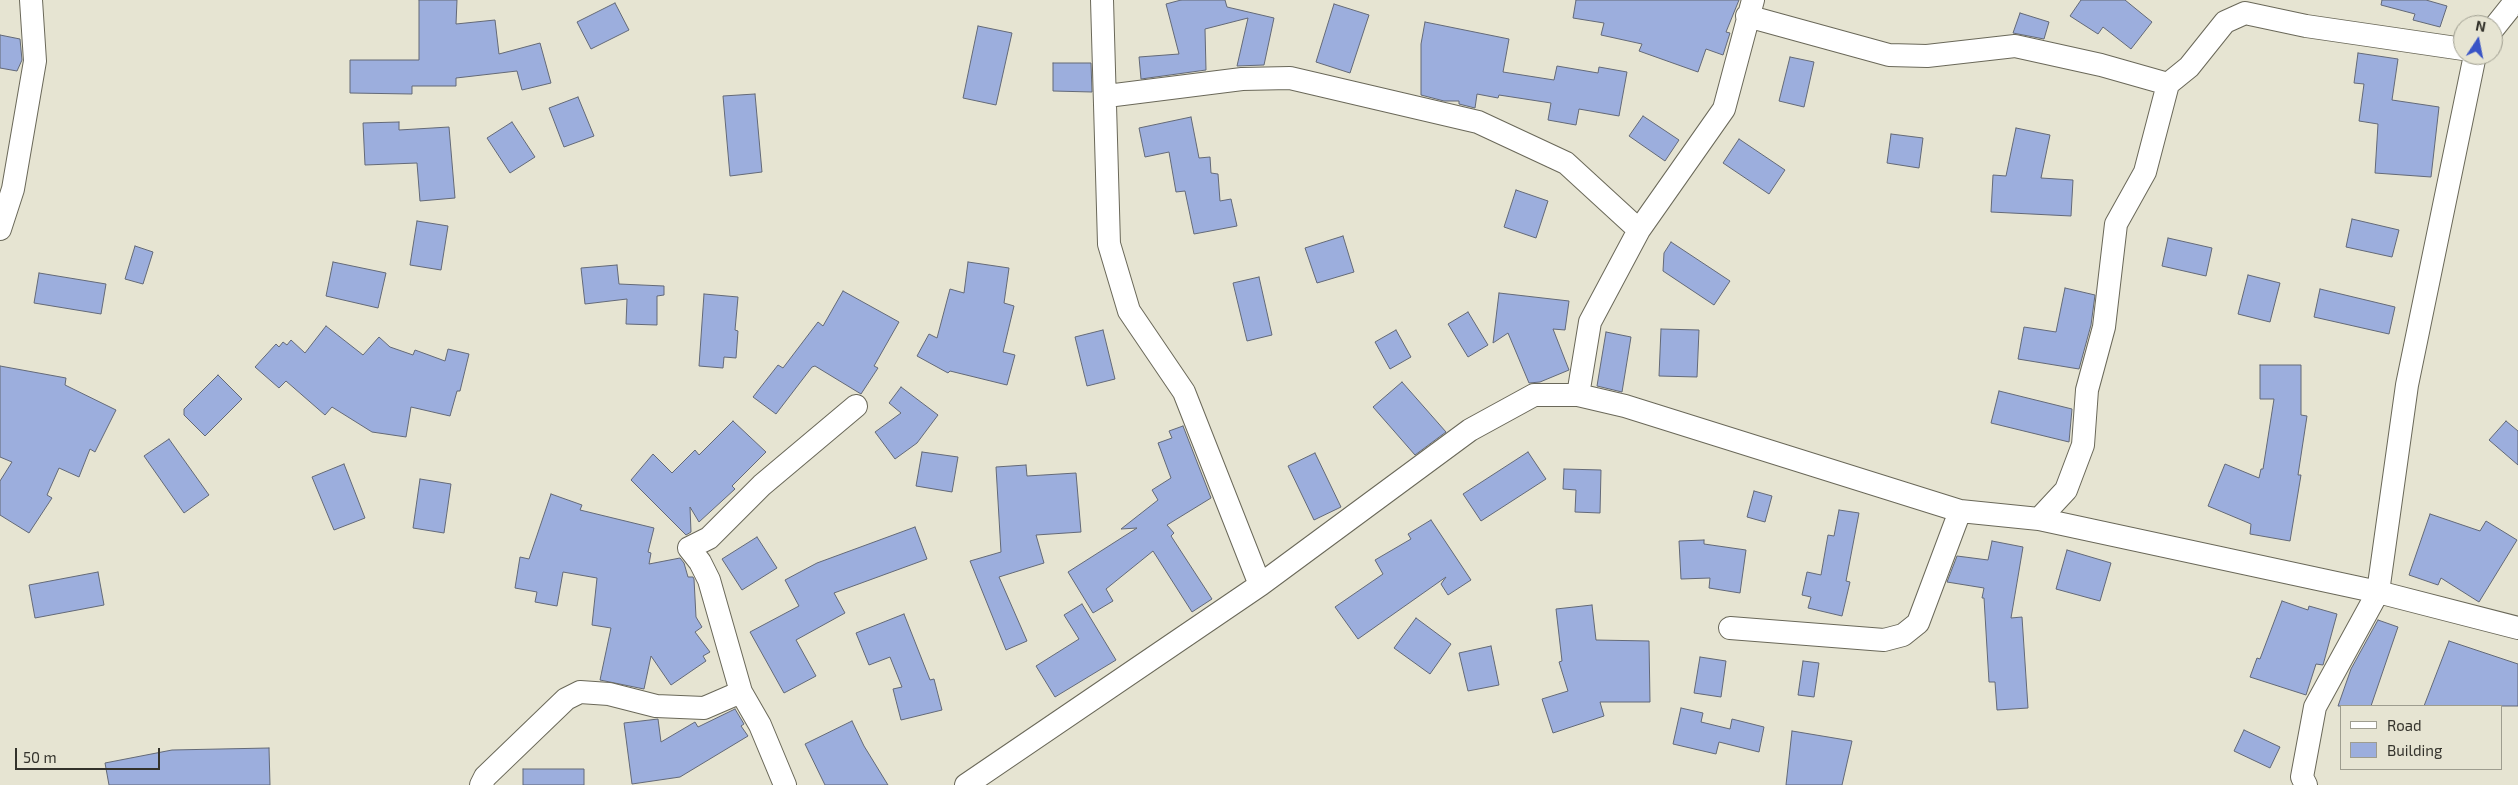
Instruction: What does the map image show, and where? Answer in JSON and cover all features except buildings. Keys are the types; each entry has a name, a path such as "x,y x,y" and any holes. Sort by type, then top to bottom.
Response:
{"street":[{"path":"0,229 12,189 35,62 31,0"},
{"path":"1102,0 1107,96 1109,244 1129,311 1184,392 1260,585"},
{"path":"2503,16 2513,4 2518,3"},
{"path":"1578,395 1590,322 1639,230 1724,109 1750,8 1888,55 1927,56 2014,46 2168,84"},
{"path":"2039,519 2066,490 2083,445 2087,390 2104,327 2116,224 2145,172 2168,84 2189,66 2225,22 2244,13 2306,26 2453,48"},
{"path":"2306,785 2302,777 2315,706 2378,592 2407,385 2473,65"},
{"path":"1107,96 1242,79 1290,78 1478,122 1566,163 1639,230"},
{"path":"966,785 1260,585 1470,430 1534,395 1578,395 1626,406 1960,511 2039,519 2378,592 2518,628"},
{"path":"785,785 760,725 741,692 709,580 700,562 689,548 709,538 762,485 856,406"},
{"path":"1730,628 1884,640 1903,635 1918,623 1960,511"},
{"path":"481,785 485,777 566,699 580,692 609,694 656,706 704,708 741,692"}]}
